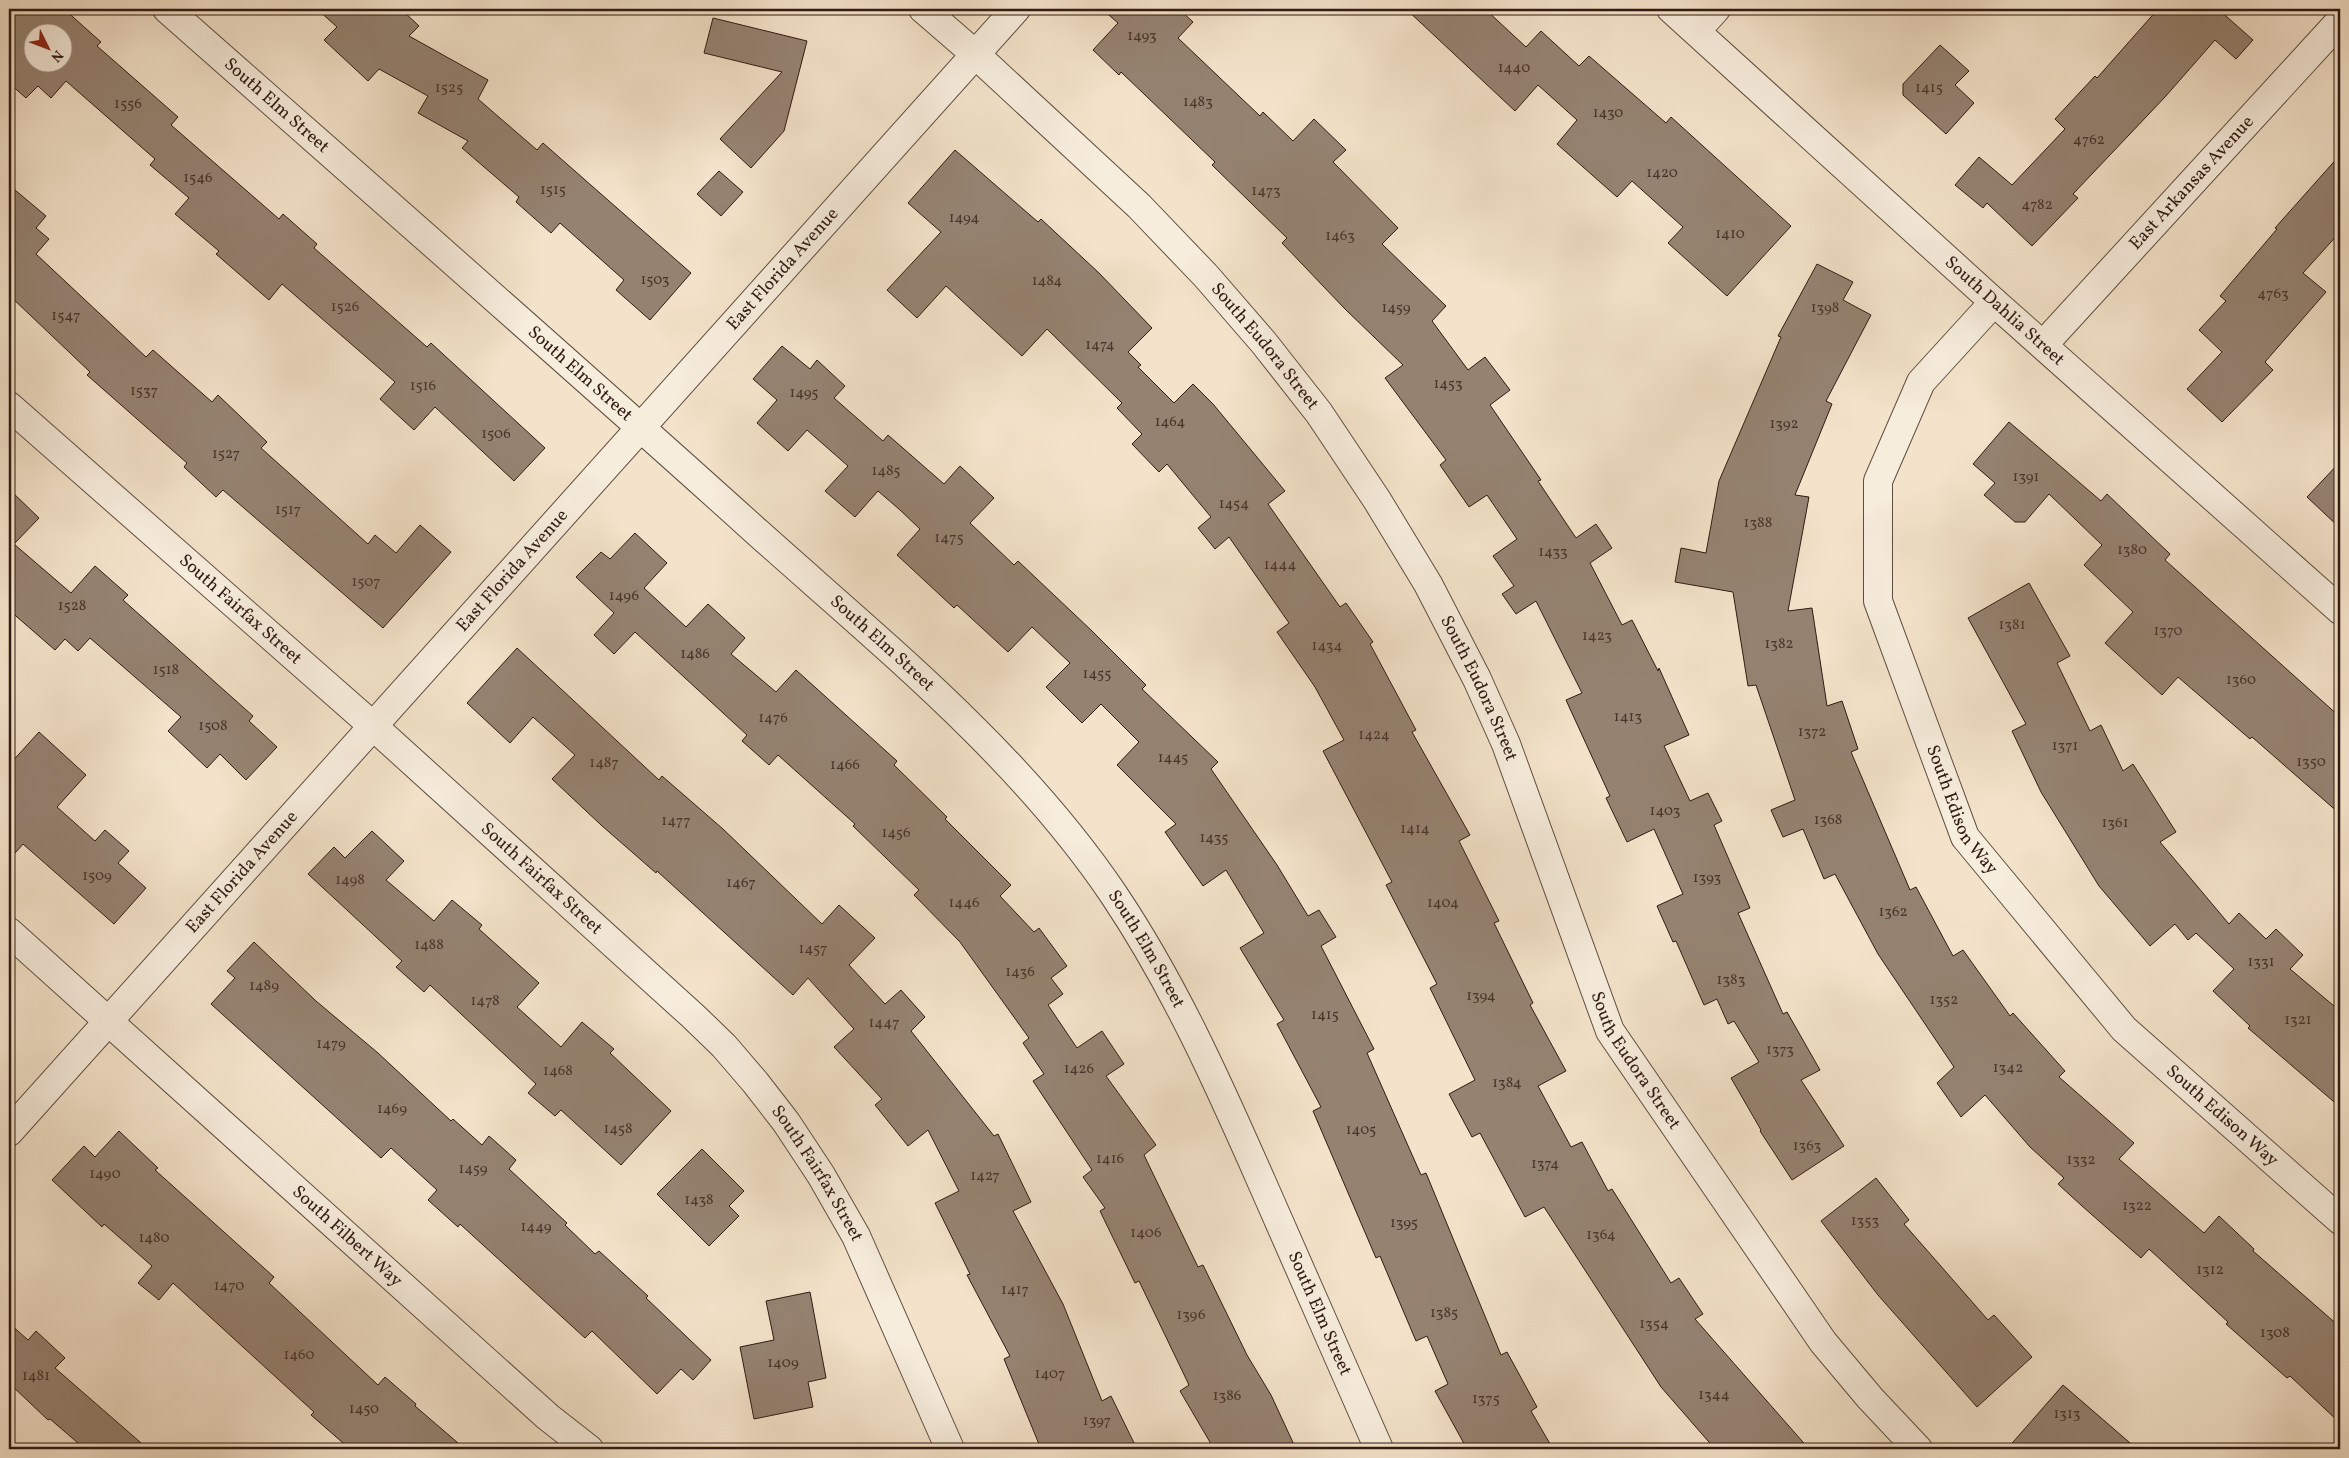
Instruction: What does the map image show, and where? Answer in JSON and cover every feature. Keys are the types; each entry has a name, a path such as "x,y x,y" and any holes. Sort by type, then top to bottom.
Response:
{"street":[{"name":"South Elm Street","path":"166,9 641,427 941,698 1013,770 1064,829 1112,891 1150,951 1192,1029 1379,1449"},
{"name":"South Eudora Street","path":"923,9 975,54 1139,206 1264,343 1319,413 1377,500 1428,584 1476,679 1506,744 1610,1031 1824,1342 1870,1398 1918,1449"},
{"name":"East Florida Avenue","path":"9,1132 1016,9"},
{"name":"South Dahlia Street","path":"1671,9 1994,302 2340,610"},
{"path":"1696,31 1716,9"},
{"name":"East Arkansas Avenue","path":"2043,345 2340,21"},
{"name":"South Edison Way","path":"1994,302 1921,382 1878,481 1878,600 1965,836 2124,1029 2340,1220"},
{"name":"South Fairfax Street","path":"9,406 373,726 724,1046 786,1122 822,1175 856,1236 948,1449"},
{"name":"South Filbert Way","path":"9,932 548,1417 589,1449"}],"building":[{"path":"9,9 64,9 101,42 97,46 178,117 171,125 279,219 283,214 317,244 314,248 427,347 431,343 545,448 514,481 435,407 414,430 380,399 395,382 282,284 269,300 216,254 219,251 175,214 189,198 150,165 155,159 66,81 51,98 38,86 26,98 9,83"},
{"path":"317,9 401,9 419,26 409,36 488,80 478,99 537,150 543,143 691,273 650,320 616,290 624,280 560,223 551,233 516,202 519,197 462,148 468,141 418,113 428,96 379,69 368,81 324,40 337,27"},
{"path":"1102,9 1179,9 1193,22 1178,38 1260,116 1263,112 1293,141 1314,119 1346,150 1333,162 1398,228 1382,244 1446,306 1432,321 1468,370 1485,357 1510,390 1490,405 1541,480 1538,481 1576,538 1596,524 1612,548 1590,563 1622,625 1632,620 1658,671 1659,668 1689,735 1664,746 1690,801 1708,793 1722,821 1714,825 1750,908 1738,913 1783,1014 1787,1012 1820,1070 1801,1080 1844,1146 1792,1180 1760,1131 1731,1078 1759,1062 1734,1021 1728,1024 1717,999 1704,1005 1676,941 1673,942 1657,906 1683,894 1654,829 1627,842 1606,798 1610,796 1566,700 1582,693 1536,601 1516,614 1502,594 1514,586 1493,556 1517,539 1487,495 1469,507 1440,465 1446,460 1385,378 1403,365 1345,309 1282,243 1287,238 1212,165 1215,162 1121,72 1119,75 1093,50 1118,23"},
{"path":"1406,9 1485,9 1526,47 1541,31 1579,66 1589,56 1666,123 1671,117 1791,226 1727,296 1668,243 1683,227 1632,181 1617,197 1557,144 1577,120 1538,85 1515,111"},
{"path":"2158,9 2218,9 2253,40 2236,59 2215,40 2165,97 2073,194 2078,198 2032,246 1987,203 1983,208 1955,185 1979,157 2012,185 2065,129 2055,119 2095,76 2097,78"},
{"path":"713,18 807,41 784,131 751,168 720,139 782,72 704,53"},
{"path":"1940,45 1969,71 1955,85 1974,103 1946,134 1903,95 1903,84"},
{"path":"955,150 1038,222 1041,219 1099,273 1152,328 1128,352 1141,365 1138,367 1174,403 1193,384 1213,404 1285,491 1268,504 1340,607 1346,603 1373,642 1370,644 1416,730 1412,732 1470,835 1459,841 1499,921 1494,923 1533,1003 1530,1005 1566,1071 1538,1086 1571,1147 1582,1142 1608,1191 1612,1189 1671,1283 1679,1278 1703,1314 1695,1319 1809,1449 1715,1449 1661,1387 1544,1207 1525,1217 1480,1133 1472,1137 1449,1094 1475,1080 1430,988 1437,984 1386,885 1392,882 1323,751 1344,740 1315,687 1277,632 1289,623 1229,537 1215,549 1198,528 1211,517 1167,464 1159,472 1132,444 1142,434 1117,408 1122,403 1047,329 1022,356 946,286 917,318 887,290 941,232 908,203"},
{"path":"2340,155 2340,232 2303,273 2326,292 2265,362 2273,370 2222,422 2187,389 2222,352 2199,330 2226,301 2220,296 2277,229 2275,228"},
{"path":"719,171 743,192 721,216 697,194"},
{"path":"9,185 46,216 36,228 49,239 36,254 146,357 153,350 212,402 218,395 267,442 261,448 368,544 375,535 396,553 420,525 451,552 383,628 223,490 216,497 184,467 187,463 87,375 90,372 9,295"},
{"path":"1817,264 1853,282 1843,300 1871,315 1826,401 1832,404 1795,495 1809,497 1788,611 1812,608 1827,706 1842,701 1858,749 1851,752 1910,890 1916,887 1953,956 1963,950 2010,1016 2013,1013 2065,1071 2059,1077 2134,1143 2119,1159 2204,1233 2219,1216 2254,1249 2253,1251 2340,1327 2340,1423 2290,1376 2287,1378 2226,1324 2228,1322 2149,1249 2141,1258 2058,1184 2064,1178 2030,1147 1985,1095 1961,1117 1937,1083 1954,1067 1878,954 1835,874 1824,879 1803,829 1783,837 1771,810 1795,800 1756,685 1748,686 1733,592 1675,582 1681,548 1706,553 1719,481 1781,337 1778,336"},
{"path":"782,346 810,369 817,360 845,386 834,398 883,441 888,435 944,484 960,466 994,498 970,523 1014,565 1018,561 1092,631 1146,685 1142,689 1218,762 1211,769 1277,865 1308,916 1319,910 1336,937 1321,946 1374,1049 1367,1053 1421,1175 1426,1173 1501,1355 1507,1352 1537,1407 1531,1411 1553,1449 1467,1449 1435,1391 1448,1384 1427,1336 1416,1341 1380,1256 1376,1258 1313,1111 1321,1107 1277,1024 1284,1020 1240,948 1264,933 1226,870 1203,886 1165,832 1176,824 1117,765 1139,742 1101,704 1082,723 1046,687 1070,663 1032,627 1008,652 957,605 954,608 897,555 920,529 900,510 878,491 855,517 825,491 848,466 807,430 788,451 757,423 777,400 753,379"},
{"path":"2009,422 2101,501 2107,494 2170,554 2165,560 2340,717 2340,814 2252,737 2250,739 2178,677 2162,695 2105,643 2133,612 2084,565 2102,545 2049,494 2025,522 2015,522 1984,495 1995,483 1973,464"},
{"path":"2340,462 2340,528 2307,497"},
{"path":"9,489 39,518 14,544 71,593 95,566 128,595 123,600 253,716 249,721 277,747 246,780 220,754 207,768 168,731 181,717 90,638 78,651 65,639 55,650 9,610"},
{"path":"635,533 667,563 644,588 686,627 708,604 745,638 731,654 776,692 796,670 897,761 894,765 947,817 945,819 1011,885 1000,896 1034,932 1039,928 1067,966 1051,978 1063,994 1048,1005 1077,1048 1102,1031 1124,1064 1106,1076 1156,1145 1144,1155 1198,1267 1203,1265 1247,1355 1271,1395 1296,1449 1214,1449 1180,1391 1189,1385 1139,1281 1135,1283 1100,1211 1105,1208 1083,1177 1092,1170 1033,1081 1044,1074 1023,1043 1029,1038 960,942 914,895 919,890 853,826 855,824 778,755 769,765 742,741 747,735 635,632 614,654 594,635 614,613 576,577 601,552 610,559"},
{"path":"2029,583 2070,656 2057,663 2090,731 2101,725 2123,771 2133,764 2176,832 2160,842 2229,924 2239,913 2266,939 2276,929 2303,955 2290,969 2340,1011 2340,1107 2248,1028 2250,1026 2213,991 2234,969 2196,933 2188,940 2175,924 2150,946 2099,886 2041,792 2012,731 2026,724 1968,618"},
{"path":"517,648 659,780 662,776 723,829 822,924 839,905 875,938 849,965 885,1004 901,990 925,1017 911,1031 994,1136 998,1134 1031,1202 1013,1211 1063,1304 1102,1401 1111,1396 1137,1449 1041,1449 1004,1359 1010,1356 967,1275 970,1274 935,1203 959,1191 928,1130 908,1146 875,1105 882,1099 834,1047 854,1029 808,978 793,995 657,871 656,873 601,825 552,779 575,755 533,717 510,743 467,703"},
{"path":"39,732 86,775 57,807 95,841 105,830 129,851 118,863 146,888 114,924 23,844 9,860 9,765"},
{"path":"372,831 404,861 386,880 434,921 452,900 482,925 479,929 539,983 517,1007 561,1047 582,1022 614,1049 610,1053 671,1111 621,1165 561,1110 555,1116 528,1093 536,1084 430,985 424,992 396,967 402,961 308,874 334,847 345,858"},
{"path":"254,942 316,1001 378,1053 451,1121 453,1119 482,1145 489,1136 516,1160 509,1169 567,1223 565,1225 595,1254 599,1251 648,1296 646,1298 711,1360 693,1380 681,1369 657,1394 592,1331 585,1338 460,1224 458,1227 428,1200 437,1190 391,1148 381,1158 211,1004 235,978 227,971"},
{"path":"119,1131 158,1168 155,1170 274,1277 269,1283 378,1385 385,1377 465,1449 350,1449 311,1415 314,1412 173,1283 159,1300 138,1283 152,1266 104,1224 102,1227 52,1180 84,1146 95,1157"},
{"path":"702,1149 744,1191 729,1206 739,1216 709,1246 657,1194"},
{"path":"1876,1178 1909,1220 1904,1224 1988,1320 1994,1315 2032,1357 1977,1407 1878,1295 1821,1221"},
{"path":"810,1292 826,1378 808,1382 813,1407 754,1419 740,1347 774,1340 766,1301"},
{"path":"9,1323 28,1340 36,1331 65,1358 55,1368 148,1449 85,1449 50,1419 48,1420 9,1383"},
{"path":"2063,1385 2137,1449 2007,1449"}]}
